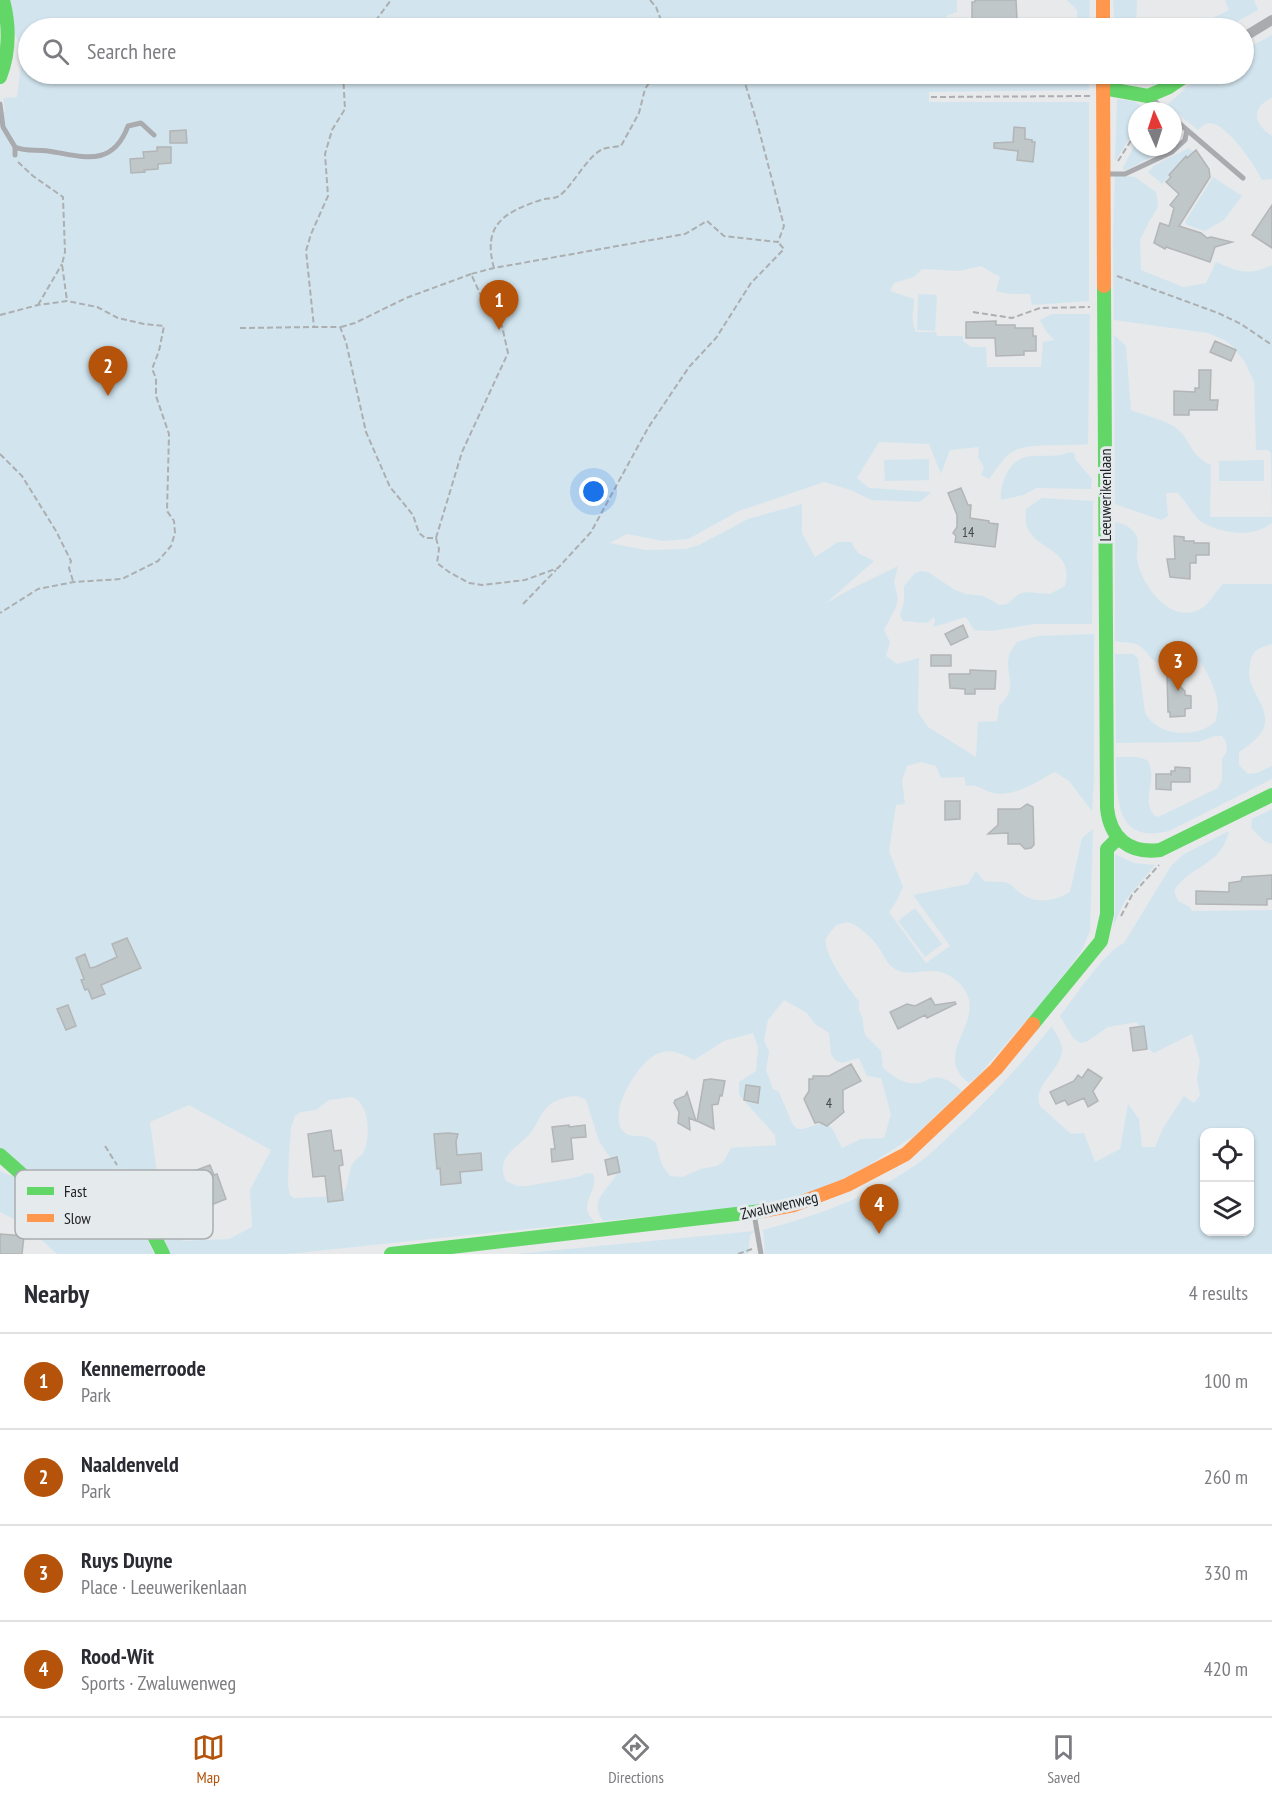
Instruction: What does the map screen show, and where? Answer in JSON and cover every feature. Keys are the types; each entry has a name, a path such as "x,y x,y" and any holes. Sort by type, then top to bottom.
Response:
{"street":[{"path":"0,77 7,61 10,43 3,0"},
{"path":"1103,0 1103,18"},
{"path":"1254,31 1272,20"},
{"name":"Leeuwerikenlaan","path":"1103,84 1108,173 1104,307 1107,808 1109,823 1118,838"},
{"path":"1103,88 1148,96 1173,84"},
{"path":"1118,838 1128,845 1149,852 1162,850 1272,795"},
{"name":"Zwaluwenweg","path":"391,1254 754,1212 794,1205 847,1185 906,1154 981,1084 1101,941 1107,914 1107,849 1118,838"},
{"path":"0,1155 17,1170"},
{"path":"155,1239 162,1254"}],"lane":[{"path":"1148,96 1155,102"},
{"path":"0,104 3,127 15,147 15,155"},
{"path":"15,147 92,158 113,149 123,140 128,126 141,123 154,135"},
{"path":"1182,126 1243,178"},
{"path":"1108,173 1125,174 1172,152 1185,140 1187,130"},
{"path":"754,1212 761,1254"}],"path":[{"path":"378,18 392,0"},
{"path":"650,0 660,18"},
{"path":"314,327 306,251 328,196 325,154 332,130 345,109 344,84"},
{"path":"494,268 490,256 491,237 497,222 543,199 557,197 602,150 621,146 639,113 648,84"},
{"path":"744,84 758,126 784,226 778,242"},
{"path":"931,97 1086,96"},
{"path":"1108,173 1128,144"},
{"path":"15,155 21,165 33,176 63,197 64,252 62,264 67,301"},
{"path":"240,328 339,327 355,323 406,298 471,274 685,234 707,221 724,236 778,242 784,249 751,283 716,338 689,367 648,429 591,532 523,604"},
{"path":"38,305 62,264"},
{"path":"471,274 483,300 502,326 508,352 462,452 436,538 439,549 437,563 469,583 483,585 525,580 558,568"},
{"path":"1105,275 1135,281 1218,313 1241,324 1272,345"},
{"path":"0,315 38,305 67,301 98,307 118,318 164,326 153,369 156,378 156,396 169,434 167,511 174,521 175,533 166,553 158,561 135,573 122,579 74,582 38,589 0,614"},
{"path":"973,312 1012,318 1040,308 1104,307"},
{"path":"339,327 346,342 366,432 390,488 413,515 419,533 424,538 436,538"},
{"path":"0,454 22,476 56,531 71,561 69,568 74,582"},
{"path":"1118,922 1132,896 1160,864"},
{"path":"105,1146 117,1165"},
{"path":"738,1254 759,1246"}],"shaded area":[{"path":"10,0 957,0 957,12 946,16 946,18 18,18 18,40"},
{"path":"1067,0 1090,0 1089,18 1077,18 1077,10"},
{"path":"1113,0 1137,0 1136,18 1114,18"},
{"path":"1225,0 1254,0 1258,10 1243,18 1213,18 1229,10"},
{"path":"1272,35 1272,98 1260,106 1257,116 1261,126 1272,136 1272,179 1262,180 1247,156 1224,130 1210,123 1198,130 1182,117 1182,102 1170,102 1191,84 1254,84 1254,45"},
{"path":"19,84 1089,84 1089,90 929,92 929,102 1089,102 1089,301 1032,305 1030,294 996,291 1000,277 981,266 959,271 922,269 914,277 894,283 890,291 914,299 913,319 916,332 936,332 937,336 963,336 963,341 971,347 986,347 987,367 1041,367 1043,342 1054,340 1040,320 1052,314 1090,314 1088,444 1021,448 1007,456 989,479 981,475 984,468 978,457 979,447 950,450 941,474 929,444 879,442 857,478 869,488 931,492 920,502 871,500 851,490 824,482 739,511 688,539 663,541 627,534 610,543 646,550 686,549 699,545 748,519 802,504 802,533 815,557 838,542 851,542 858,553 874,561 825,604 898,566 894,582 898,598 884,630 890,642 886,656 897,664 919,658 918,712 928,727 976,757 978,722 997,721 999,706 1009,693 1009,655 1017,642 1037,636 1094,634 1092,811 1069,781 1055,772 1025,788 1001,794 975,786 966,786 964,777 941,778 936,766 921,762 907,766 902,780 905,804 896,805 889,851 903,887 889,912 926,963 950,946 913,895 968,884 976,871 984,881 1008,883 1021,894 1035,900 1058,898 1070,892 1082,838 1093,829 1090,931 1081,952 1044,1000 978,1076 969,1083 958,1072 955,1060 957,1047 970,1010 968,997 960,984 941,972 908,973 892,967 877,944 848,922 836,925 826,938 832,961 859,1001 865,1035 881,1051 883,1068 904,1082 920,1083 936,1077 952,1083 962,1091 914,1136 855,1174 812,1194 758,1206 603,1221 599,1213 599,1199 618,1170 599,1141 586,1100 578,1096 570,1096 546,1108 529,1135 508,1155 503,1166 503,1173 506,1181 517,1186 578,1177 587,1173 593,1174 593,1186 587,1209 595,1222 287,1254 167,1254 160,1239 182,1239 183,1241 229,1239 252,1227 250,1190 271,1150 189,1105 150,1122 157,1170 27,1169 0,1153 0,112 5,112 3,98 17,97","holes":["784,1000 807,1013 815,1024 829,1033 831,1054 836,1061 842,1063 859,1058 867,1076 881,1078 891,1115 884,1138 861,1139 842,1148 832,1128 825,1122 804,1129 797,1129 792,1123 779,1092 773,1089 766,1070 769,1052 764,1040 768,1020","753,1033 758,1047 756,1071 739,1082 739,1095 775,1135 776,1145 731,1148 724,1161 717,1166 701,1169 682,1177 670,1176 662,1165 656,1143 646,1137 626,1134 619,1123 622,1100 628,1088 643,1065 659,1053 677,1052 694,1060 724,1041","352,1097 363,1107 368,1132 365,1148 350,1169 345,1190 341,1196 294,1198 290,1195 288,1185 291,1128 295,1116 301,1112 316,1110 329,1100"]},
{"path":"1117,99 1134,101 1128,102 1128,141 1115,161"},
{"path":"1189,148 1194,152 1162,184 1148,172 1155,165 1173,156 1182,156 1182,152"},
{"path":"1129,156 1153,156 1124,171 1123,168"},
{"path":"1115,175 1135,177 1156,192 1158,204 1156,211 1140,240 1141,270 1183,287 1206,283 1216,262 1250,272 1272,265 1272,517 1271,453 1268,450 1256,450 1254,382 1245,362 1233,347 1226,341 1208,333 1114,320"},
{"path":"1213,177 1242,196 1224,220 1205,231 1187,225 1185,222"},
{"path":"918,294 937,295 935,331 917,330"},
{"path":"1114,335 1126,346 1131,410 1175,427 1198,457 1211,465 1210,517 1272,517 1272,523 1264,528 1238,533 1220,530 1203,523 1178,493 1166,493 1168,516 1161,520 1115,504"},
{"path":"1074,453 1075,459 1092,479 1091,489 1037,488 1023,495 1001,500 1005,477 1018,460"},
{"path":"929,459 929,480 885,481 884,460"},
{"path":"1264,460 1264,481 1219,481 1219,461"},
{"path":"1042,498 1093,501 1092,624 1035,624 991,631 974,630 966,617 937,626 933,626 934,617 927,623 903,621 900,615 904,602 904,586 915,573 921,571 928,572 955,590 983,596 1000,605 1007,604 1019,594 1026,592 1050,594 1065,586 1067,573 1064,564 1059,557 1030,533 1026,524 1026,509"},
{"path":"1115,522 1128,526 1137,537 1137,560 1152,592 1160,601 1180,612 1191,612 1202,608 1223,584 1272,584 1272,644 1254,653 1249,672 1250,681 1263,708 1265,722 1258,737 1239,752 1239,765 1248,774 1257,773 1272,766 1272,779 1169,831 1151,833 1138,831 1128,824 1122,814 1119,801 1116,757 1137,757 1147,760 1151,775 1149,803 1151,810 1158,817 1218,788 1222,780 1222,759 1227,751 1226,742 1222,736 1215,736 1199,742 1116,743 1115,654 1133,654 1138,658 1145,713 1159,727 1178,733 1199,731 1216,721 1218,706 1209,677 1201,663 1192,655 1172,656 1169,663 1163,664 1154,661 1136,644 1115,641"},
{"path":"1272,809 1272,844 1264,841 1251,828 1252,819"},
{"path":"1229,831 1219,852 1180,882 1174,891 1178,901 1190,907 1192,911 1272,910 1272,1254 765,1254 763,1230 822,1212 860,1196 897,1177 925,1158 992,1095 1052,1026 1062,1048 1061,1056 1040,1091 1038,1098 1040,1106 1071,1134 1084,1133 1095,1162 1120,1149 1128,1104 1139,1119 1142,1147 1155,1147 1163,1128 1184,1096 1194,1103 1200,1095 1197,1079 1200,1061 1192,1034 1154,1053 1146,1047 1137,1022 1108,1027 1086,1042 1080,1043 1073,1038 1060,1016 1099,965 1124,943 1171,866 1184,854"},
{"path":"1115,854 1134,863 1155,865 1124,902 1113,927 1115,911"},
{"path":"915,908 942,944 925,957 898,921"},
{"path":"0,1171 15,1176 15,1220 0,1212"},
{"path":"755,1231 750,1235 748,1254 516,1254"},
{"path":"40,1239 147,1239 154,1254 57,1254"}],"building":[{"path":"975,0 1016,0 1017,18 972,18 972,2"},
{"path":"1014,127 1025,128 1025,139 1035,142 1033,162 1017,160 1018,151 994,148 994,143 1013,142"},
{"path":"186,130 187,143 170,143 170,131"},
{"path":"157,147 171,147 171,163 158,164 158,169 131,173 130,159 144,158 143,152 157,151"},
{"path":"1196,150 1209,169 1210,177 1179,226 1201,233 1207,238 1232,242 1215,247 1210,262 1166,247 1165,249 1154,243 1160,223 1169,226 1174,208 1170,205 1179,194 1166,182 1171,177 1169,175 1186,156 1187,158"},
{"path":"1272,205 1272,248 1252,235"},
{"path":"996,321 996,325 1033,328 1033,336 1036,336 1036,351 1024,351 1024,355 996,356 995,338 966,338 966,322"},
{"path":"1215,341 1236,350 1231,361 1210,352"},
{"path":"1199,370 1211,370 1210,400 1218,400 1217,410 1189,410 1189,415 1174,415 1174,391 1195,392 1195,388 1199,388"},
{"path":"961,488 968,505 971,505 970,518 998,524 995,547 955,542 956,536 953,533 957,527 957,515 948,493"},
{"path":"1174,536 1184,537 1184,541 1194,541 1194,543 1209,543 1209,555 1196,555 1196,563 1190,563 1190,579 1170,577 1167,559 1175,559"},
{"path":"963,625 968,637 951,645 945,634"},
{"path":"931,655 951,655 951,666 931,666"},
{"path":"970,670 996,671 995,689 975,689 975,694 965,694 965,689 950,688 949,674 970,674"},
{"path":"1167,674 1185,691 1185,695 1191,696 1191,708 1185,709 1185,716 1170,717"},
{"path":"1175,767 1190,768 1190,782 1171,782 1171,790 1156,789 1156,774 1171,774 1171,771 1175,771"},
{"path":"945,801 960,801 960,819 945,820"},
{"path":"1027,804 1033,807 1034,845 1031,848 1025,849 1020,844 1008,844 1008,833 988,834 998,825 998,809 1020,809"},
{"path":"1272,875 1272,899 1267,899 1267,905 1196,904 1196,891 1229,892 1229,883 1241,881 1242,877"},
{"path":"127,938 141,968 101,985 105,994 92,999 81,980 84,979 76,958 85,954 90,968 95,967 117,957 112,944"},
{"path":"931,998 935,1005 955,1002 956,1004 927,1018 925,1015 898,1029 890,1012 907,1004 915,1006"},
{"path":"68,1005 76,1026 66,1030 57,1009"},
{"path":"1144,1026 1147,1049 1133,1051 1130,1028"},
{"path":"851,1064 861,1081 843,1090 844,1112 827,1126 819,1122 815,1123 804,1099 809,1091 809,1079 813,1079 813,1076 829,1076"},
{"path":"1088,1069 1102,1078 1093,1091 1098,1101 1088,1107 1084,1098 1068,1105 1065,1100 1056,1104 1050,1092 1074,1081 1078,1075 1082,1078"},
{"path":"704,1080 725,1081 718,1104 712,1105 714,1129 697,1121"},
{"path":"746,1085 760,1087 758,1103 744,1100"},
{"path":"687,1092 696,1121 689,1118 690,1130 678,1123 679,1112 674,1103"},
{"path":"569,1125 569,1127 585,1125 586,1137 571,1138 573,1159 552,1162 551,1149 555,1149 552,1127"},
{"path":"331,1130 334,1151 341,1150 343,1165 339,1166 343,1200 328,1202 325,1176 313,1177 308,1134"},
{"path":"434,1134 458,1134 457,1155 481,1153 482,1170 460,1172 461,1183 441,1185"},
{"path":"617,1157 620,1172 608,1175 605,1160"},
{"path":"210,1165 212,1170 197,1170"},
{"path":"213,1172 214,1175 217,1174 226,1199 213,1204"},
{"path":"0,1234 15,1235 15,1239 24,1239 22,1254 0,1254"}],"traffic: fast":[{"path":"0,77 6,58 8,39 3,0"},
{"path":"1103,88 1148,96 1173,84"},
{"path":"1104,286 1107,808 1109,819 1112,828 1123,842 1139,849 1160,850 1272,795"},
{"path":"1033,1024 1101,941 1107,914 1107,849 1118,838"},
{"path":"0,1155 17,1170"},
{"path":"391,1254 762,1211"},
{"path":"156,1239 163,1254"}],"traffic: slow":[{"path":"1103,0 1103,18"},
{"path":"1103,84 1104,286"},
{"path":"762,1211 794,1205 847,1185 906,1154 996,1069 1033,1024"}],"place":[{"name":"Kennemerroode","path":"499,330"},
{"name":"Naaldenveld","path":"108,396"},
{"name":"Ruys Duyne","path":"1178,691"},
{"name":"Rood-Wit","path":"879,1234"}]}
